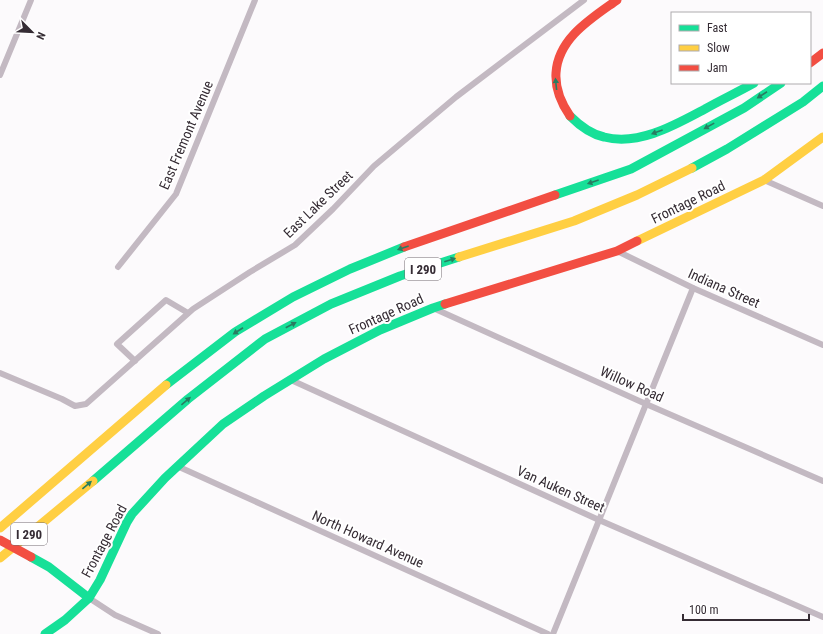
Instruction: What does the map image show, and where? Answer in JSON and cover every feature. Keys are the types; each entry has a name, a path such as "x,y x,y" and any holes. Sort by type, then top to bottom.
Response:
{"main road":[{"path":"616,0 576,31 566,42 556,67 555,81 561,103 573,120 582,127 603,137 610,138 632,138 646,135 660,131 686,119 752,84"},
{"path":"811,62 823,53"},
{"name":"I 290","path":"0,528 158,391 235,332 293,297 350,269 398,249 631,169 744,108 780,84"},
{"name":"I 290","path":"0,558 188,399 265,339 332,304 400,276 574,221 637,195 686,171 727,148 803,102 823,86"},
{"name":"Frontage Road","path":"45,634 65,620 89,598 100,580 127,522 132,514 152,492 177,466 222,424 264,396 324,359 380,330 433,308 617,251 764,180 823,137"},
{"path":"0,540 49,567 89,598"}],"street":[{"path":"0,74 31,0"},
{"name":"East Fremont Avenue","path":"118,267 176,194 255,0"},
{"name":"East Lake Street","path":"0,372 75,406 86,404 193,309 295,245 392,150 456,96 584,0"},
{"path":"764,180 823,206"},
{"name":"Indiana Street","path":"617,251 692,288 823,345"},
{"path":"553,634 692,288"},
{"path":"135,361 117,344 166,300 188,313"},
{"name":"Willow Road","path":"433,308 646,404 823,481"},
{"name":"Van Auken Street","path":"291,380 599,520 823,617"},
{"name":"North Howard Avenue","path":"177,466 548,634"},
{"path":"89,598 115,615 158,634"}],"traffic: fast":[{"path":"570,116 586,129 599,136 617,139 630,139 669,127 752,84"},
{"path":"555,195 631,169 744,108 780,84"},
{"path":"692,168 727,149 803,102 823,86"},
{"path":"166,385 235,332 293,297 350,269 404,247"},
{"path":"93,481 188,399 265,339 331,304 400,276 459,257"},
{"path":"45,634 65,620 89,598 100,580 132,514 165,478 223,424 264,396 324,359 380,330 445,304"},
{"path":"31,557 49,567 89,598"}],"traffic: slow":[{"path":"637,241 764,180 823,137"},
{"path":"459,257 574,221 637,195 692,168"},
{"path":"0,528 166,385"},
{"path":"0,558 93,481"}],"traffic: jam":[{"path":"570,116 561,101 558,90 556,79 558,61 563,49 578,30 617,0"},
{"path":"811,62 823,53"},
{"path":"404,247 555,195"},
{"path":"445,304 617,251 637,241"},
{"path":"0,540 31,557"}]}
